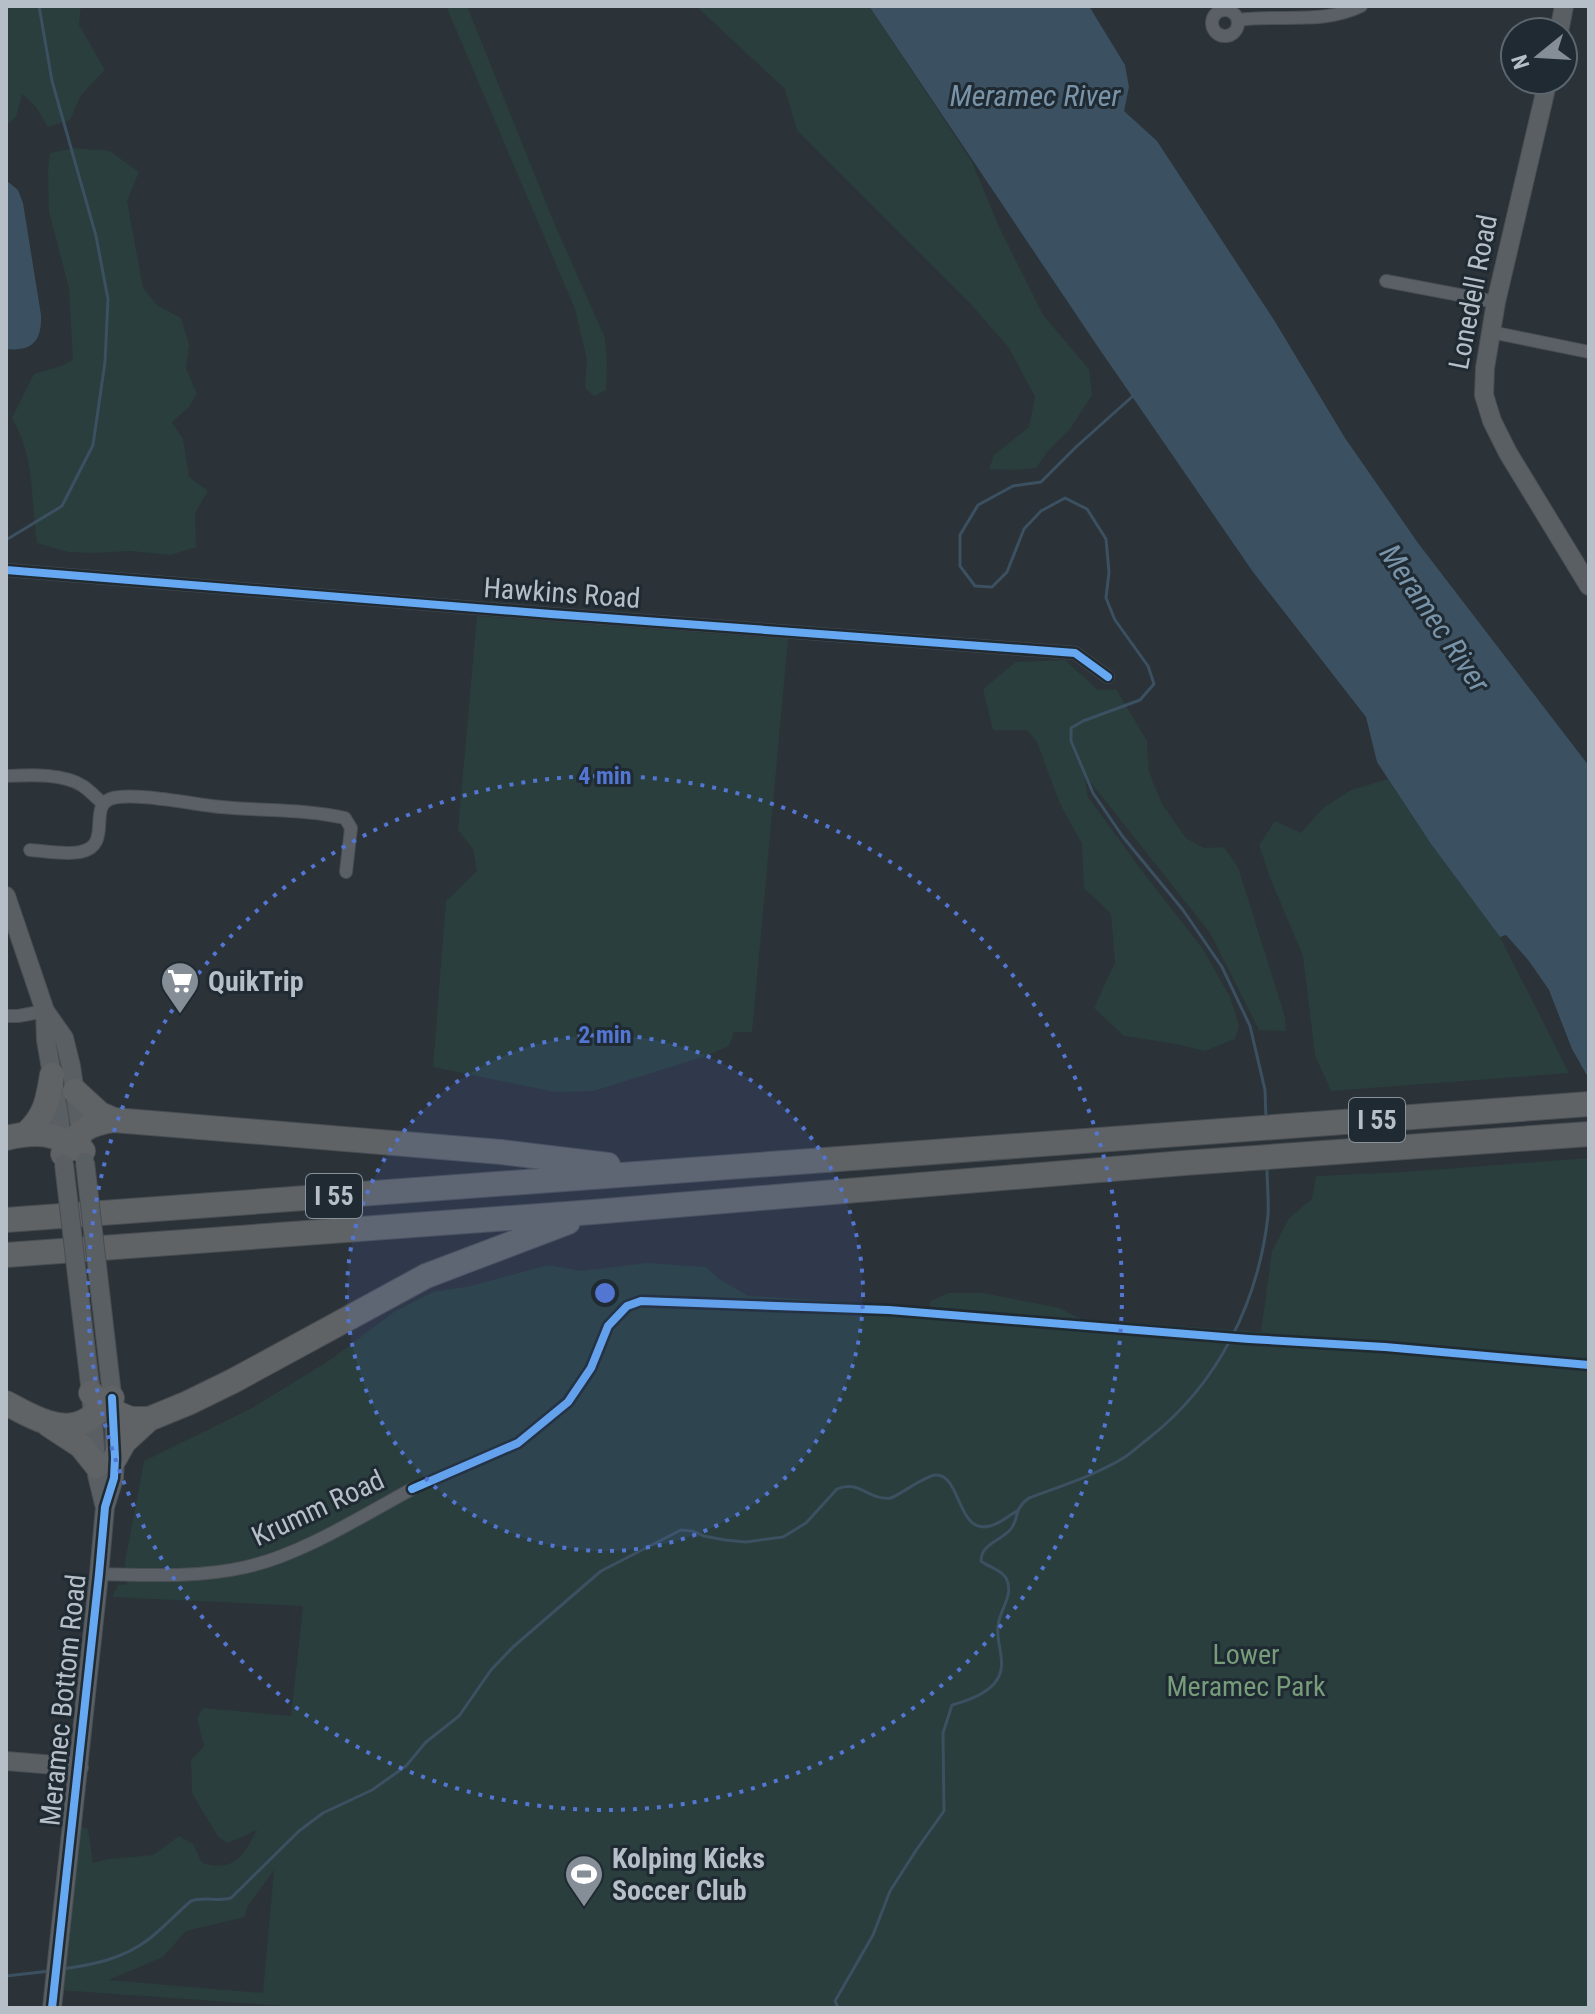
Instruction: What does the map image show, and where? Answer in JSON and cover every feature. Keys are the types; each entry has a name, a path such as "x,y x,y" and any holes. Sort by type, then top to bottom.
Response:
{"highway":[{"path":"17,1136 37,1124 44,1112 52,1075"},
{"path":"75,1091 100,1114 114,1120"},
{"name":"I 55","path":"6,1220 1589,1104"},
{"path":"17,1136 43,1133 73,1149 88,1126 114,1120 501,1152 662,1172"},
{"name":"I 55","path":"6,1255 1589,1134"},
{"path":"37,1417 106,1462 149,1419 233,1381 426,1276 593,1212"},
{"path":"6,1403 64,1426 75,1425 103,1405 131,1419 149,1419"}],"street":[{"path":"1238,20 1335,15 1361,6"},
{"name":"Lonedell Road","path":"1544,96 1496,302 1484,381 1485,400 1502,441 1589,586"},
{"path":"1386,281 1496,302"},
{"path":"1491,332 1589,352"},
{"name":"Hawkins Road","path":"6,570 230,582 535,613 1075,653 1108,677"},
{"path":"6,776 65,779 82,785 103,804"},
{"path":"30,850 79,853 91,847 101,827 99,812 103,804 111,799 131,796 345,818 351,828 346,872"},
{"name":"Meramec Bottom Road","path":"6,896 45,1011 64,1038 75,1091 73,1149 80,1301 103,1405"},
{"path":"6,1016 45,1011"},
{"name":"Meramec Bottom Road","path":"45,1011 52,1075 73,1149 101,1300 106,1462 99,1574 52,2008"},
{"name":"Krumm Road","path":"99,1574 195,1575 248,1567 298,1550 412,1489"},
{"path":"6,1761 79,1767"}],"green space":[{"path":"6,6 81,6 79,25 105,70 81,95 70,120 48,127 36,107 22,94 16,117 6,125"},
{"path":"446,6 467,6 552,218 605,338 606,390 594,396 585,388 587,360 575,309"},
{"path":"696,6 869,6 972,162 999,227 1043,315 1089,369 1092,395 1070,429 1036,468 989,469 994,455 1029,427 1035,397 1009,348 969,302 797,130 785,89"},
{"path":"75,148 110,151 139,172 127,201 143,288 158,306 181,318 189,345 186,368 197,394 189,407 172,422 183,439 189,477 208,491 195,513 196,547 171,555 130,551 68,552 37,543 29,464 12,418 34,374 73,360 69,288 49,212 48,170 50,153"},
{"path":"477,616 788,639 752,1032 734,1032 729,1046 706,1056 593,1091 555,1092 433,1067 446,901 477,871 473,849 458,830"},
{"path":"1065,660 1098,690 1116,689 1147,741 1149,772 1162,804 1186,838 1204,848 1224,847 1238,867 1285,1017 1286,1031 1259,1030 1210,933 1084,774 1088,797 1203,949 1230,997 1239,1026 1235,1039 1205,1051 1124,1036 1094,1008 1115,962 1111,914 1084,888 1082,844 1060,804 1037,742 1027,730 993,730 983,689 1016,662"},
{"path":"1388,779 1431,844 1500,937 1569,1073 1331,1091 1315,1055 1303,956 1259,845 1275,821 1301,833 1323,808 1351,790"},
{"name":"Lower Meramec Park","path":"1589,1158 1589,2008 314,2008 58,1990 78,1826 88,1829 93,1863 153,1855 179,1836 193,1844 202,1863 230,1864 242,1855 257,1830 228,1843 218,1837 192,1793 191,1760 204,1746 197,1718 203,1708 291,1716 303,1606 112,1597 118,1585 127,1584 125,1562 144,1461 252,1408 330,1360 394,1312 433,1292 471,1286 548,1265 581,1271 647,1263 706,1267 719,1279 748,1296 929,1307 931,1301 948,1293 983,1293 1060,1308 1081,1319 1261,1332 1272,1251 1289,1218 1312,1199 1316,1176","holes":["274,1870 263,1993 108,1980 163,1957 186,1931 245,1917 247,1907"]}],"water":[{"name":"Meramec River","path":"869,6 1089,6 1125,65 1129,87 1124,111 1157,141 1274,320 1345,438 1418,543 1589,766 1589,1079 1572,1049 1549,990 1506,935 1500,937 1431,844 1377,762 1366,717 1253,572"},
{"path":"6,180 18,190 23,203 41,315 40,331 34,342 15,349 6,349"}],"waterway":[{"path":"6,540 62,506 93,445 105,362 108,299 96,236 52,81 39,6"},
{"path":"1134,395 1041,482 1013,486 978,505 960,535 960,566 975,586 992,587 1007,572 1024,529 1041,511 1065,498 1087,509 1106,539 1109,572 1106,598 1115,620 1148,666 1154,684 1140,700 1071,728 1071,741 1093,793 1123,837 1183,910 1222,967 1250,1026 1265,1090 1266,1120"},
{"path":"838,2008 835,2001 873,1935 890,1891 944,1811 943,1733 952,1705 988,1689 1001,1670 998,1626 1009,1590 1001,1572 981,1561 984,1551 1010,1530 1018,1510 1029,1498 1114,1463 1174,1417 1195,1393 1231,1339 1255,1280 1268,1216 1267,1167"},
{"path":"61,1969 96,1963 129,1952 149,1939 191,1901 231,1898 299,1831 323,1813 372,1790 406,1766 426,1742 459,1716 491,1670 513,1647 601,1571 681,1530 746,1542 783,1537 806,1523 837,1489 852,1487 891,1498 936,1475 944,1477 950,1484 965,1514 979,1526 993,1525 1017,1511"},
{"path":"6,1976 50,1971"}],"cycle path":[{"path":"6,570 1075,653 1108,677"},
{"path":"412,1489 518,1443 568,1402 591,1368 608,1326 627,1306 641,1301 889,1310 1589,1365"},
{"path":"52,2008 105,1507 114,1478 112,1398"}],"place":[{"name":"QuikTrip","path":"180,1015"},
{"name":"Kolping Kicks Soccer Club","path":"584,1908"}]}
